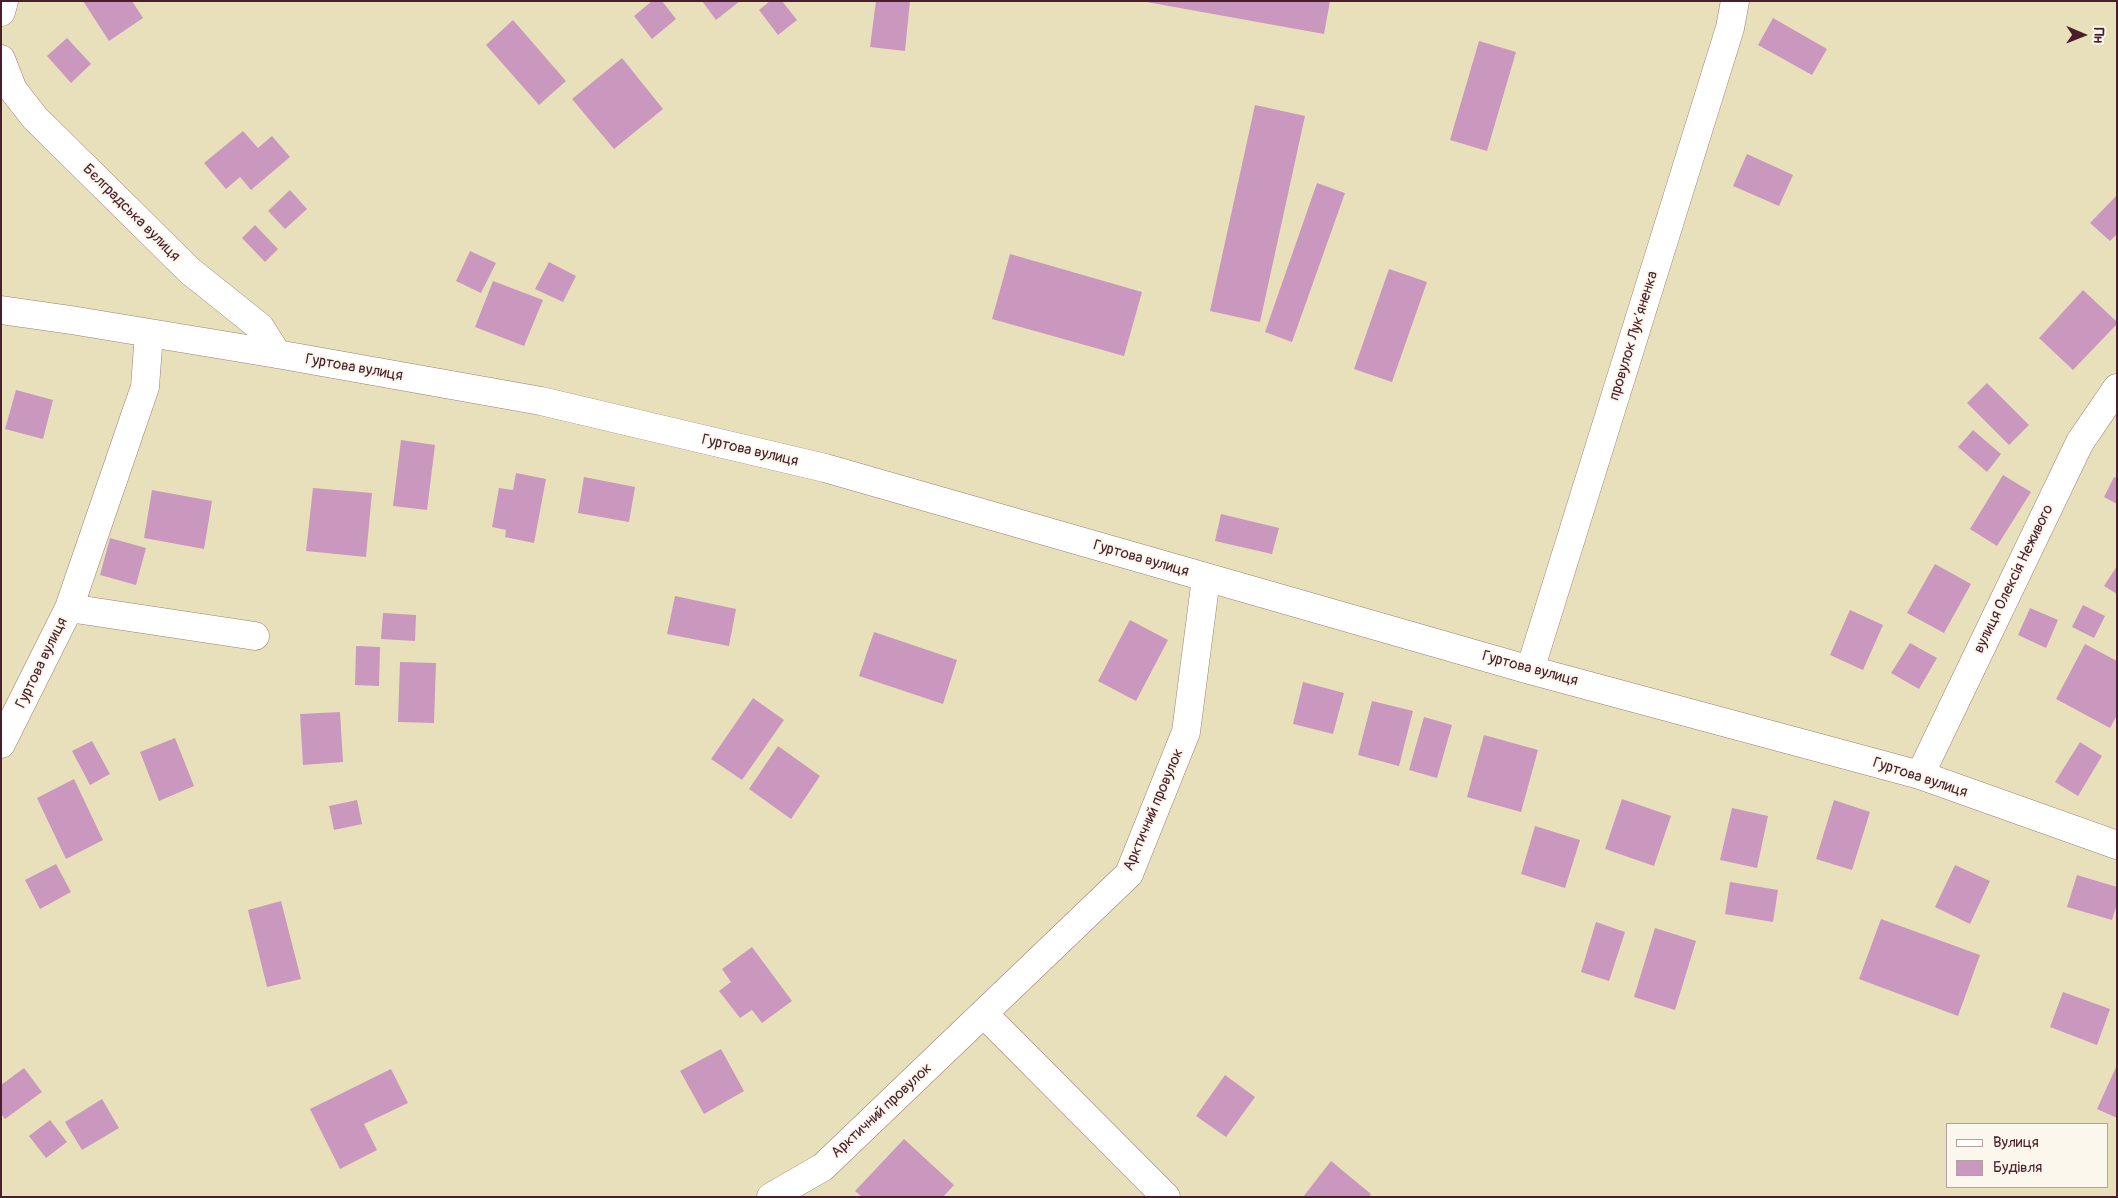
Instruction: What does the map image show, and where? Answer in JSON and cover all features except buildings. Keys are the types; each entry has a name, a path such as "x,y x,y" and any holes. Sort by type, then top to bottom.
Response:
{"street":[{"path":"1,12 4,1"},
{"name":"провулок Лукʼяненка","path":"1530,670 1730,28 1735,1"},
{"name":"Бєлградська вулиця","path":"1,59 13,90 35,118 190,271 260,327 277,354"},
{"name":"Гуртова вулиця","path":"1,310 277,354 541,400 825,468 1530,670 1920,775 2117,845"},
{"name":"Гуртова вулиця","path":"1,744 69,608 144,386 149,333"},
{"name":"вулиця Олексія Неживого","path":"1920,775 2080,442 2117,388"},
{"name":"Арктичний провулок","path":"771,1197 823,1167 1129,874 1186,732 1206,578"},
{"name":"Гуртова вулиця","path":"69,608 255,636"},
{"path":"984,1014 1166,1197"}]}
